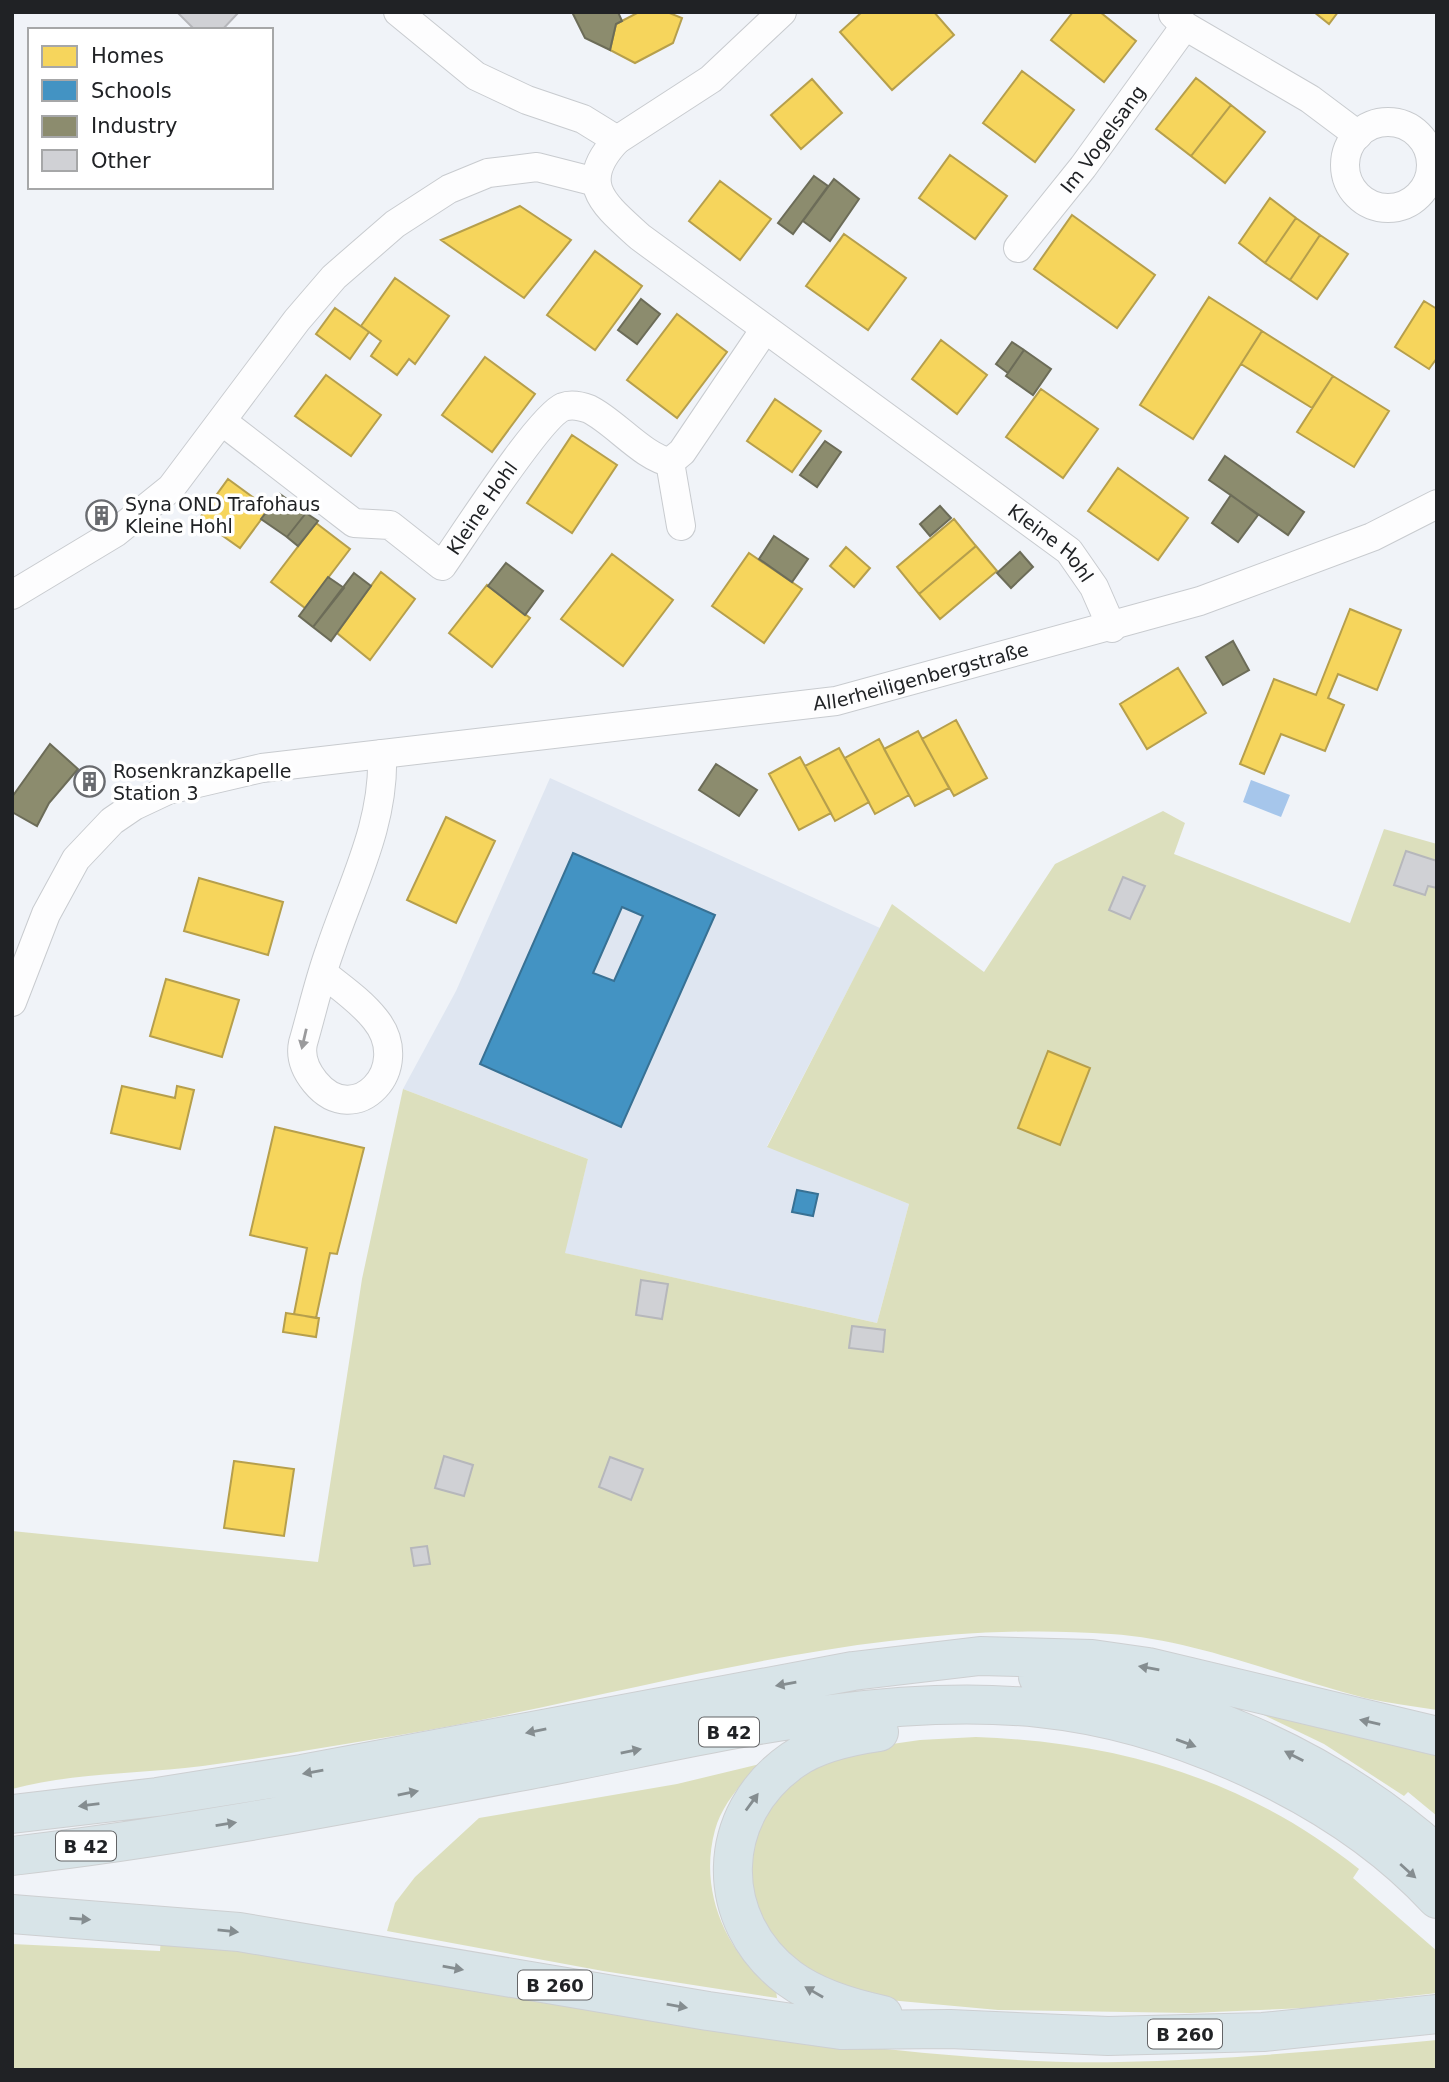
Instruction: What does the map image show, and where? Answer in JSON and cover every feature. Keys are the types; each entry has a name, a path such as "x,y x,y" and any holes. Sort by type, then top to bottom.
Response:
{"highway":[{"path":"853,1671 980,1656 1092,1659 1203,1679 1437,1736"},
{"name":"B 42","path":"12,1814 157,1797 464,1745 853,1671 992,1672 1060,1680 1128,1694 1184,1711 1250,1736 1345,1784 1386,1830 1437,1899"},
{"name":"B 42","path":"12,1856 341,1806 765,1724 848,1714 978,1706 1041,1709 1121,1723 1182,1741 1242,1765 1335,1814 1386,1830 1437,1854"},
{"name":"B 42","path":"950,2029 855,2009 826,1999 789,1978 761,1950 743,1919 731,1884 733,1848 744,1814 766,1783 794,1759 835,1741 925,1727 1121,1723"},
{"name":"B 260","path":"12,1914 239,1932 784,2022 853,2030 950,2029 1108,2036 1263,2032 1437,2014"}],"street":[{"path":"398,12 476,76 527,100 583,119 617,140"},
{"path":"12,595 115,533 144,512 170,488 223,422 297,320 334,277 395,224 444,192 484,174 517,168 542,168 596,182 605,154 617,140 711,79 782,12"},
{"name":"Im Vogelsang","path":"1018,248 1083,167 1178,19 1310,99 1358,135"},
{"name":"Kleine Hohl","path":"596,182 604,204 640,237 1069,551 1094,587 1112,628"},
{"path":"681,526 670,462 682,452 765,329"},
{"name":"Kleine Hohl","path":"223,422 354,523 390,525 442,566 530,440 562,407 577,405 592,411 657,457 670,462"},
{"name":"Allerheiligenbergstraße","path":"12,1002 46,914 76,859 93,838 134,806 168,790 253,770 836,701 1112,628 1200,601 1372,537 1437,504"},
{"path":"323,973 376,825 383,782 382,754"}],"shaded area":[{"path":"550,778 880,928 767,1146 909,1204 877,1323 564,1253 588,1159 403,1089 456,991"}],"green space":[{"path":"1163,811 1185,823 1174,854 1350,923 1384,829 1437,844 1437,1710 1365,1698 1208,1651 1144,1638 1111,1634 1020,1632 930,1637 840,1648 750,1663 394,1736 237,1761 76,1777 12,1789 12,1531 318,1562 362,1279 403,1089 588,1159 565,1253 877,1323 909,1204 767,1147 892,904 984,972 1055,864"},
{"path":"1241,1704 1437,1751 1437,1816 1408,1792 1404,1796 1324,1744"},
{"path":"976,1737 1029,1740 1130,1757 1179,1771 1272,1811 1359,1869 1353,1878 1437,1951 1437,1993 1306,2008 1191,2013 998,2010 878,1999 799,1970 754,1915 748,1850 784,1783 857,1749 920,1740"},
{"path":"760,1764 733,1794 722,1811 715,1830 710,1876 714,1899 731,1941 743,1959 776,1991 777,1998 603,1971 387,1931 395,1903 415,1877 479,1818 677,1784"},
{"path":"161,1938 863,2047 1009,2060 1119,2062 1238,2057 1437,2040 1437,2070 12,2070 12,1944 160,1951"}],"water":[{"path":"1251,780 1290,795 1281,817 1243,802"}],"building: Homes":[{"path":"639,12 667,12 682,18 673,43 635,63 610,50 616,24"},
{"path":"862,12 934,12 954,35 892,90 840,32"},
{"path":"1073,12 1100,12 1136,41 1104,82 1051,40"},
{"path":"1314,12 1338,12 1329,24"},
{"path":"1022,71 1074,110 1035,162 983,123"},
{"path":"1196,78 1231,105 1191,156 1156,129"},
{"path":"812,79 842,113 801,149 771,115"},
{"path":"1231,105 1265,132 1225,183 1191,156"},
{"path":"950,155 1007,196 975,239 919,198"},
{"path":"720,181 771,219 740,260 689,221"},
{"path":"1270,198 1296,218 1265,263 1239,243"},
{"path":"520,206 571,240 524,298 441,240"},
{"path":"1072,215 1155,275 1117,328 1034,269"},
{"path":"1296,218 1320,235 1290,280 1265,263"},
{"path":"844,234 906,278 868,330 806,286"},
{"path":"1320,235 1348,254 1317,299 1290,280"},
{"path":"595,251 642,286 595,350 547,315"},
{"path":"395,278 449,316 415,364 409,359 397,375 371,356 381,341 361,326"},
{"path":"1209,297 1262,331 1193,439 1140,405"},
{"path":"1424,301 1437,309 1437,358 1429,369 1395,347"},
{"path":"335,308 369,332 350,359 316,334"},
{"path":"677,314 727,352 677,418 627,380"},
{"path":"1262,331 1333,376 1312,408 1241,364"},
{"path":"941,340 987,375 957,414 912,379"},
{"path":"485,357 535,394 492,452 442,415"},
{"path":"326,375 381,415 351,456 295,416"},
{"path":"1333,376 1389,411 1354,467 1297,432"},
{"path":"1041,389 1098,429 1063,478 1006,437"},
{"path":"775,399 821,431 792,472 747,441"},
{"path":"572,435 617,465 572,533 527,503"},
{"path":"1118,468 1188,518 1158,560 1088,511"},
{"path":"228,479 269,509 240,548 199,519"},
{"name":"Syna OND Trafohaus Kleine Hohl","path":"107,506 113,515 97,524 92,515"},
{"path":"954,519 976,546 919,594 897,567"},
{"path":"316,523 350,549 305,608 271,582"},
{"path":"976,546 997,571 940,619 919,594"},
{"path":"846,547 870,568 854,587 830,566"},
{"path":"749,553 802,589 764,643 712,606"},
{"path":"612,554 673,600 623,666 561,619"},
{"path":"381,572 415,599 370,660 337,633"},
{"path":"487,585 530,618 492,667 449,633"},
{"path":"1350,609 1401,630 1377,690 1338,674 1328,698 1344,705 1325,751 1281,734 1264,774 1240,764 1274,679 1316,695"},
{"path":"1178,668 1206,713 1147,749 1120,704"},
{"path":"956,720 987,778 954,796 922,739"},
{"path":"918,731 949,788 915,806 884,749"},
{"path":"879,739 909,795 875,814 845,758"},
{"path":"839,748 869,802 835,821 805,766"},
{"path":"800,757 831,813 799,830 769,774"},
{"name":"Rosenkranzkapelle Station 3","path":"91,777 96,783 90,788 85,782"},
{"path":"446,817 495,841 456,923 407,900"},
{"path":"199,878 283,902 268,955 184,931"},
{"path":"166,979 239,1000 222,1057 150,1036"},
{"path":"1048,1051 1090,1068 1060,1145 1018,1128"},
{"path":"122,1086 175,1098 177,1086 194,1090 180,1149 111,1133"},
{"path":"275,1127 364,1148 337,1254 330,1253 316,1318 294,1314 307,1248 250,1235"},
{"path":"286,1313 319,1318 316,1337 283,1332"},
{"path":"234,1461 294,1469 284,1536 224,1528"}],"building: Schools":[{"path":"573,853 715,915 621,1127 480,1064","holes":["622,907 643,916 614,981 593,973"]},
{"path":"797,1190 818,1194 813,1216 792,1212"}],"building: Industry":[{"path":"572,12 618,12 622,21 616,24 610,50 585,38"},
{"path":"814,176 828,186 793,234 778,223"},
{"path":"834,179 859,199 830,241 803,221"},
{"path":"641,299 660,314 637,344 618,330"},
{"path":"1012,342 1024,350 1008,373 996,364"},
{"path":"1024,350 1051,369 1033,395 1006,376"},
{"path":"825,441 841,452 817,487 800,475"},
{"path":"1225,456 1304,512 1288,535 1209,480"},
{"path":"280,494 306,513 287,537 261,519"},
{"path":"1231,495 1258,515 1238,542 1212,523"},
{"path":"940,506 951,518 930,536 920,524"},
{"path":"306,513 318,521 298,546 287,537"},
{"path":"774,536 808,559 792,582 759,559"},
{"path":"1020,552 1033,567 1011,588 997,573"},
{"path":"506,563 543,591 525,615 488,586"},
{"path":"354,573 371,586 331,641 313,627"},
{"path":"328,577 344,588 313,627 299,616"},
{"path":"1233,641 1249,670 1223,685 1206,657"},
{"path":"50,744 78,769 49,803 37,826 12,812 12,797"},
{"path":"716,764 757,790 739,816 699,790"}],"building: Other":[{"path":"177,12 239,12 224,28 193,28"},
{"path":"1406,851 1437,861 1437,888 1428,886 1425,895 1394,885"},
{"path":"1123,877 1145,886 1130,919 1109,910"},
{"path":"641,1280 668,1284 662,1319 636,1315"},
{"path":"852,1326 885,1330 883,1352 849,1348"},
{"path":"444,1456 473,1465 464,1496 435,1488"},
{"path":"610,1457 643,1469 631,1500 599,1487"},
{"path":"427,1546 430,1564 414,1566 411,1548"}],"place":[{"name":"Syna OND Trafohaus Kleine Hohl","path":"102,515"},
{"name":"Rosenkranzkapelle Station 3","path":"90,782"}]}
